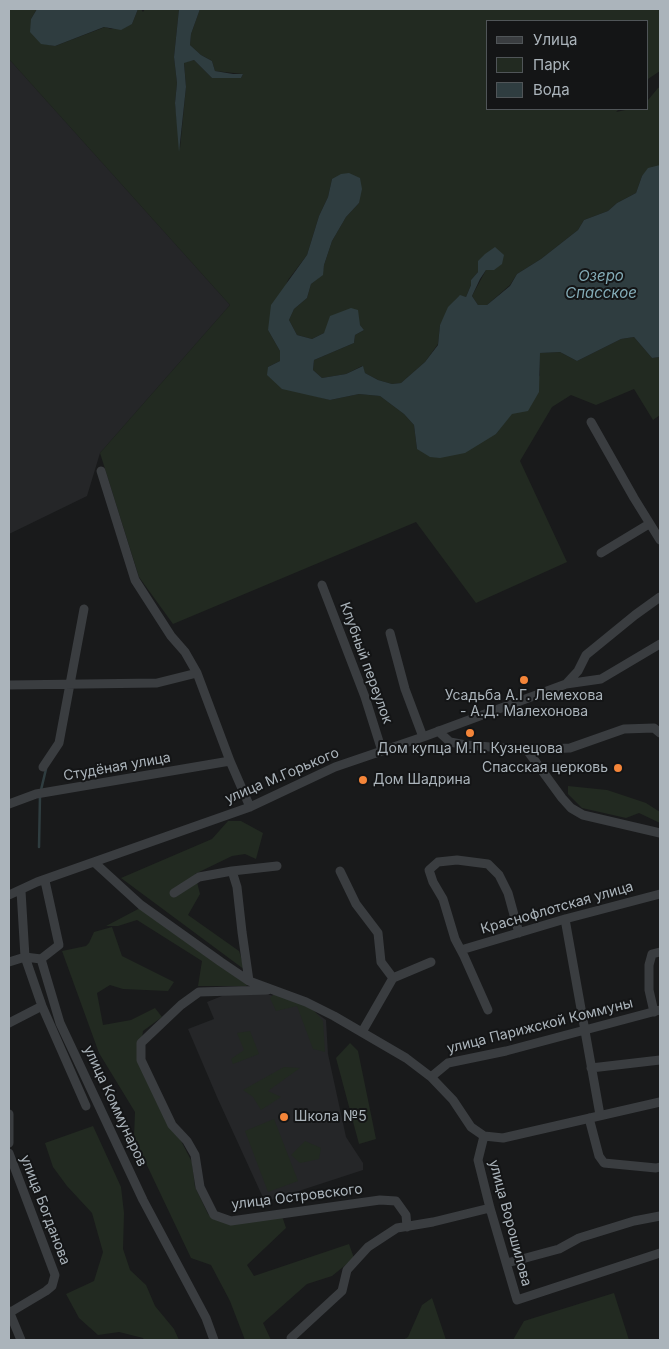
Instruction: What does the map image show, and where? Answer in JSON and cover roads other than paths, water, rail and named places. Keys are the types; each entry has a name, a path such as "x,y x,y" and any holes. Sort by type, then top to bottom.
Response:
{"street":[{"path":"591,422 660,540"},
{"path":"101,471 134,580 171,636 185,652 197,673 230,761 250,807"},
{"path":"601,552 649,524"},
{"name":"Клубный переулок","path":"322,585 365,697 382,750"},
{"path":"566,684 578,671 586,656 635,615 660,597"},
{"path":"44,767 59,743 84,609"},
{"path":"390,633 405,689 423,737"},
{"name":"улица М.Горького","path":"9,895 37,882 45,881 250,807 335,767 438,732 566,684 601,679 660,644"},
{"path":"9,685 157,683 197,673"},
{"path":"438,732 450,742 527,750 570,748 624,729 657,731"},
{"path":"527,750 562,798 583,815 660,833"},
{"name":"Студёная улица","path":"9,804 36,794 230,761"},
{"path":"488,1010 455,939 443,899 433,882 430,870 438,862 458,860 488,864 500,875 508,893 519,933"},
{"path":"95,863 142,905 249,981 306,1002 406,1058 431,1077 453,1100 471,1127 484,1136 503,1138 660,1102"},
{"path":"174,893 199,878 232,871 277,866"},
{"path":"232,871 237,887 249,981"},
{"path":"340,871 356,904 378,933 381,962 393,978"},
{"path":"9,962 25,957 41,959 59,946 45,881"},
{"name":"улица Коммунаров","path":"21,891 25,957 42,1006 86,1106"},
{"name":"Краснофлотская улица","path":"461,950 565,919 660,894"},
{"path":"565,919 600,1115"},
{"path":"657,1011 649,990 649,965 652,954 660,952"},
{"name":"улица Коммунаров","path":"41,959 60,1023 143,1200 206,1318 214,1340"},
{"path":"362,1032 393,978 431,962"},
{"name":"улица Островского","path":"271,990 199,992 181,1005 142,1043 141,1060 172,1125 187,1142 195,1155 200,1187 214,1215 231,1220 380,1200 396,1201 406,1215 407,1227"},
{"path":"9,1023 42,1006"},
{"name":"улица Парижской Коммуны","path":"431,1077 448,1062 506,1051 657,1011"},
{"path":"592,1068 660,1060"},
{"name":"улица Богданова","path":"9,1114 9,1143"},
{"path":"589,1118 599,1156 604,1163 660,1167"},
{"name":"улица Ворошилова","path":"484,1136 478,1160 517,1300 660,1253"},
{"name":"улица Богданова","path":"9,1154 55,1275 52,1286 46,1291 9,1312"},
{"path":"291,1338 342,1291 347,1270 368,1247 397,1228 433,1222 490,1208"},
{"path":"507,1263 559,1249 579,1238 634,1221 660,1216"},
{"path":"9,1312 21,1340"}],"water":[{"path":"37,9 138,9 132,24 121,30 104,27 55,46 41,44 30,32 31,19"},
{"path":"179,9 200,9 191,34 190,45 201,55 212,61 215,71 243,74 241,78 212,78 194,60 184,63 186,87 179,152 175,103 177,83 174,57"},
{"name":"Озеро Спасское","path":"660,165 660,357 652,358 634,337 621,339 577,361 560,352 540,353 539,392 528,411 512,414 496,434 465,453 440,458 430,457 417,449 414,425 404,414 380,396 359,394 330,400 282,389 267,375 268,367 280,361 280,351 268,330 271,305 307,255 319,216 328,197 332,179 341,174 349,173 360,178 362,189 359,203 346,217 332,241 324,265 323,275 311,284 307,298 294,309 289,320 297,335 312,339 324,333 330,316 351,308 358,310 360,325 364,330 355,335 354,343 314,360 313,370 322,378 346,374 363,366 365,373 378,380 392,384 401,383 425,362 438,345 440,325 448,307 460,295 466,297 471,280 478,272 478,261 485,254 495,247 504,255 502,264 494,270 486,270 480,279 472,296 478,305 487,305 510,286 517,274 541,259 578,230 584,220 608,211 617,203 636,193 642,176 648,168"}],"waterway":[{"path":"41,790 46,769"},
{"path":"39,847 40,796"}],"place":[{"name":"Усадьба А.Г. Лемехова - А.Д. Малехонова","path":"524,680"},
{"name":"Дом купца М.П. Кузнецова","path":"470,733"},
{"name":"Спасская церковь","path":"618,768"},
{"name":"Дом Шадрина","path":"363,780"},
{"name":"Школа №5","path":"284,1117"}]}
